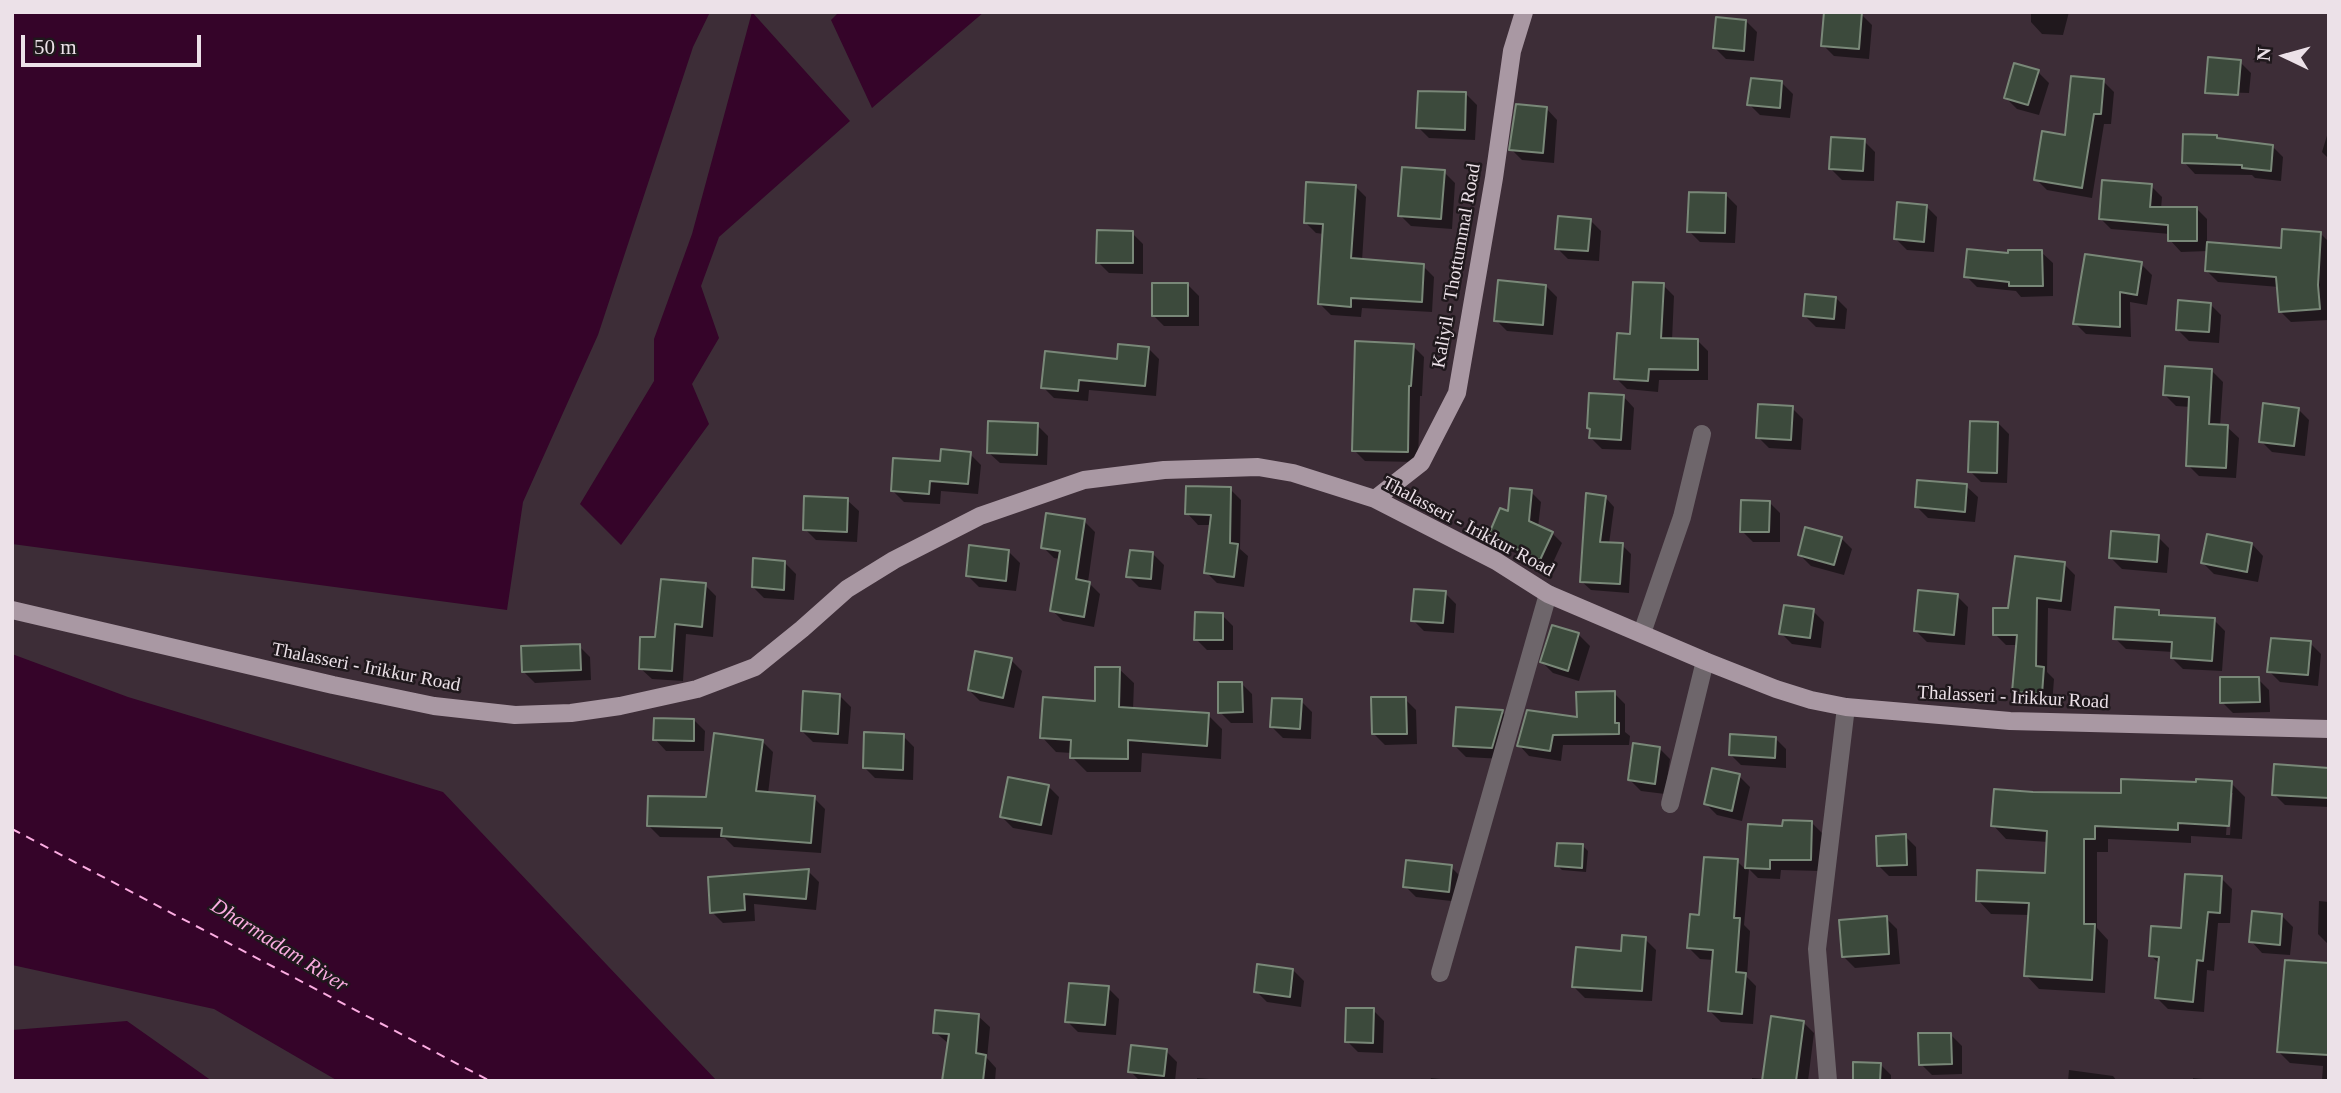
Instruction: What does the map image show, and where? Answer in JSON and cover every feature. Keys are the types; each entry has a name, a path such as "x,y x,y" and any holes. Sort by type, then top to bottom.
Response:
{"main road":[{"name":"Kaliyil - Thottummal Road","path":"1375,499 1421,463 1457,393 1494,178 1512,51 1524,12"},
{"name":"Thalasseri - Irikkur Road","path":"12,611 434,706 515,715 571,713 620,706 697,689 755,667 847,589 894,560 980,516 1084,480 1164,470 1258,467 1293,474 1375,499 1496,561 1548,594 1783,692 1846,707 2010,721 2329,729"}],"street":[{"path":"1642,633 1682,517 1702,434"},
{"path":"1440,973 1548,594"},
{"path":"1670,804 1705,661"},
{"path":"1828,1081 1817,949 1846,707"}],"water":[{"path":"12,12 710,12 693,47 598,335 523,502 507,610 12,544"},
{"path":"752,12 850,121 719,237 701,286 719,338 692,384 709,424 621,545 580,504 654,381 654,339 692,234"},
{"path":"839,12 984,12 872,108 831,20"},
{"name":"Dharmadam River","path":"12,654 128,697 443,792 717,1081 338,1081 214,1009 12,965"},
{"path":"127,1021 212,1081 12,1081 12,1030"}],"building":[{"path":"1824,12 1862,12 1859,49 1821,46"},
{"path":"1716,17 1746,20 1744,51 1713,48"},
{"path":"2208,57 2241,60 2238,95 2205,93"},
{"path":"2014,63 2039,70 2028,105 2004,98"},
{"path":"2071,76 2104,79 2101,114 2094,114 2082,188 2034,180 2042,131 2065,135"},
{"path":"1751,78 1782,81 1780,108 1747,105"},
{"path":"1418,91 1466,92 1465,130 1416,128"},
{"path":"1516,104 1547,107 1543,153 1509,150"},
{"path":"2183,134 2217,135 2217,138 2273,145 2271,171 2242,168 2242,165 2182,163"},
{"path":"1831,137 1865,139 1863,171 1829,169"},
{"path":"1402,167 1445,170 1441,219 1398,216"},
{"path":"2102,180 2152,184 2150,207 2197,207 2197,241 2168,241 2168,225 2099,219"},
{"path":"1306,182 1356,185 1351,258 1424,264 1422,302 1351,298 1351,307 1318,304 1323,224 1304,223"},
{"path":"1689,192 1726,193 1725,233 1687,232"},
{"path":"1897,202 1927,205 1924,242 1894,239"},
{"path":"1558,216 1591,219 1588,251 1555,249"},
{"path":"2282,229 2321,232 2318,285 2320,309 2279,312 2276,277 2205,271 2207,242 2281,248"},
{"path":"1097,230 1133,231 1133,263 1096,263"},
{"path":"1967,249 2008,253 2008,250 2042,250 2043,286 2009,286 2009,282 1964,277"},
{"path":"2085,254 2142,262 2137,295 2120,292 2120,327 2073,324"},
{"path":"1498,280 1546,285 1543,325 1494,321"},
{"path":"1633,282 1664,283 1661,338 1698,339 1698,370 1649,369 1648,381 1614,379 1617,333 1630,334"},
{"path":"1152,283 1188,283 1188,316 1152,316"},
{"path":"1805,294 1836,297 1834,319 1803,316"},
{"path":"2178,300 2211,303 2209,332 2176,330"},
{"path":"1355,341 1414,344 1409,386 1408,452 1352,451"},
{"path":"1118,344 1149,347 1145,386 1079,380 1078,391 1041,388 1045,351 1117,359"},
{"path":"2165,366 2212,369 2209,424 2228,425 2226,468 2186,466 2189,397 2163,395"},
{"path":"1589,393 1624,395 1621,440 1589,438"},
{"path":"2263,403 2299,408 2294,446 2259,442"},
{"path":"1758,404 1793,406 1791,440 1756,438"},
{"path":"988,421 1038,423 1037,455 987,453"},
{"path":"1970,421 1998,422 1997,473 1968,472"},
{"path":"941,449 971,452 968,484 930,481 929,494 891,491 893,458 940,461"},
{"path":"1917,480 1967,484 1965,512 1915,507"},
{"path":"1186,486 1231,487 1230,543 1238,544 1234,577 1204,573 1211,515 1185,514"},
{"path":"1510,488 1532,490 1529,521 1553,532 1540,560 1488,536 1500,508 1508,511"},
{"path":"1586,493 1606,496 1600,542 1623,543 1620,584 1580,582"},
{"path":"804,496 848,498 847,532 803,530"},
{"path":"1741,500 1770,501 1769,532 1740,532"},
{"path":"1046,513 1085,519 1076,579 1090,582 1084,617 1050,611 1060,551 1041,548"},
{"path":"1805,527 1842,537 1834,565 1798,555"},
{"path":"2111,531 2159,535 2157,562 2109,558"},
{"path":"2207,534 2252,543 2247,572 2201,563"},
{"path":"969,545 1009,550 1006,581 966,576"},
{"path":"1130,550 1153,552 1151,579 1126,577"},
{"path":"2015,556 2065,562 2061,601 2037,598 2036,666 2044,667 2042,694 2012,692 2017,635 1993,635 1993,608 2008,608"},
{"path":"753,558 785,561 784,590 752,587"},
{"path":"661,579 706,583 702,627 675,624 672,671 639,669 640,637 655,637"},
{"path":"1414,589 1446,591 1443,623 1411,621"},
{"path":"1918,590 1958,594 1954,635 1914,631"},
{"path":"1784,605 1814,609 1810,638 1779,634"},
{"path":"2115,607 2159,610 2159,615 2215,618 2212,661 2171,658 2172,642 2113,639"},
{"path":"1195,612 1223,613 1223,640 1194,640"},
{"path":"1552,625 1579,633 1568,671 1540,662"},
{"path":"2271,638 2311,641 2308,675 2267,672"},
{"path":"580,644 581,670 522,672 521,646"},
{"path":"975,651 1012,658 1003,698 968,690"},
{"path":"1095,667 1120,667 1119,707 1209,713 1207,746 1128,740 1128,759 1070,758 1071,740 1040,738 1043,697 1095,701"},
{"path":"2220,677 2259,677 2260,702 2220,703"},
{"path":"1218,682 1242,682 1243,712 1218,713"},
{"path":"803,691 840,694 838,734 801,731"},
{"path":"1615,691 1615,723 1619,723 1619,734 1553,735 1550,751 1517,746 1527,710 1577,717 1576,692"},
{"path":"1371,697 1406,697 1407,734 1372,734"},
{"path":"1272,698 1302,699 1300,729 1270,727"},
{"path":"1456,707 1503,710 1492,748 1453,746"},
{"path":"654,718 694,719 694,741 653,740"},
{"path":"864,732 904,734 903,770 863,768"},
{"path":"714,733 763,740 756,791 815,796 811,843 721,836 722,828 647,826 648,796 706,797"},
{"path":"1730,734 1776,737 1775,758 1729,755"},
{"path":"1633,743 1660,747 1655,784 1628,780"},
{"path":"2274,764 2329,768 2329,798 2272,795"},
{"path":"1712,768 1740,774 1732,811 1704,804"},
{"path":"1008,777 1049,785 1041,825 1000,817"},
{"path":"2121,779 2232,781 2229,826 2178,823 2178,830 2095,826 2095,839 2084,839 2084,924 2095,924 2092,980 2024,976 2029,903 1976,901 1977,870 2045,873 2047,831 1991,826 1994,789 2121,793"},
{"path":"1783,820 1812,821 1811,860 1770,860 1770,869 1745,868 1748,824 1782,826"},
{"path":"1906,834 1907,865 1877,866 1876,836"},
{"path":"1557,843 1583,844 1582,868 1555,866"},
{"path":"1704,857 1738,859 1734,918 1740,918 1736,972 1746,973 1742,1014 1708,1011 1713,950 1687,948 1690,914 1699,915"},
{"path":"1406,860 1452,865 1449,892 1403,887"},
{"path":"809,869 806,899 744,894 745,910 710,913 708,877"},
{"path":"2185,874 2222,876 2220,913 2208,912 2203,961 2197,960 2193,1002 2155,998 2159,957 2149,956 2151,926 2181,928"},
{"path":"2252,911 2282,914 2280,945 2249,942"},
{"path":"1887,916 1889,954 1842,957 1839,920"},
{"path":"1622,935 1646,937 1642,991 1572,987 1576,947 1621,951"},
{"path":"2285,960 2329,963 2329,1055 2277,1052"},
{"path":"1257,964 1293,969 1290,997 1254,992"},
{"path":"1069,983 1109,986 1105,1025 1065,1022"},
{"path":"1346,1008 1374,1008 1373,1043 1345,1042"},
{"path":"935,1010 979,1014 976,1053 986,1055 983,1081 942,1081 949,1034 933,1033"},
{"path":"1771,1016 1804,1021 1796,1081 1762,1081"},
{"path":"1918,1033 1951,1033 1952,1064 1919,1065"},
{"path":"1131,1045 1167,1049 1164,1076 1128,1072"},
{"path":"1853,1062 1881,1063 1880,1081 1853,1081"}],"ferry route":[{"path":"12,829 490,1081"}]}
